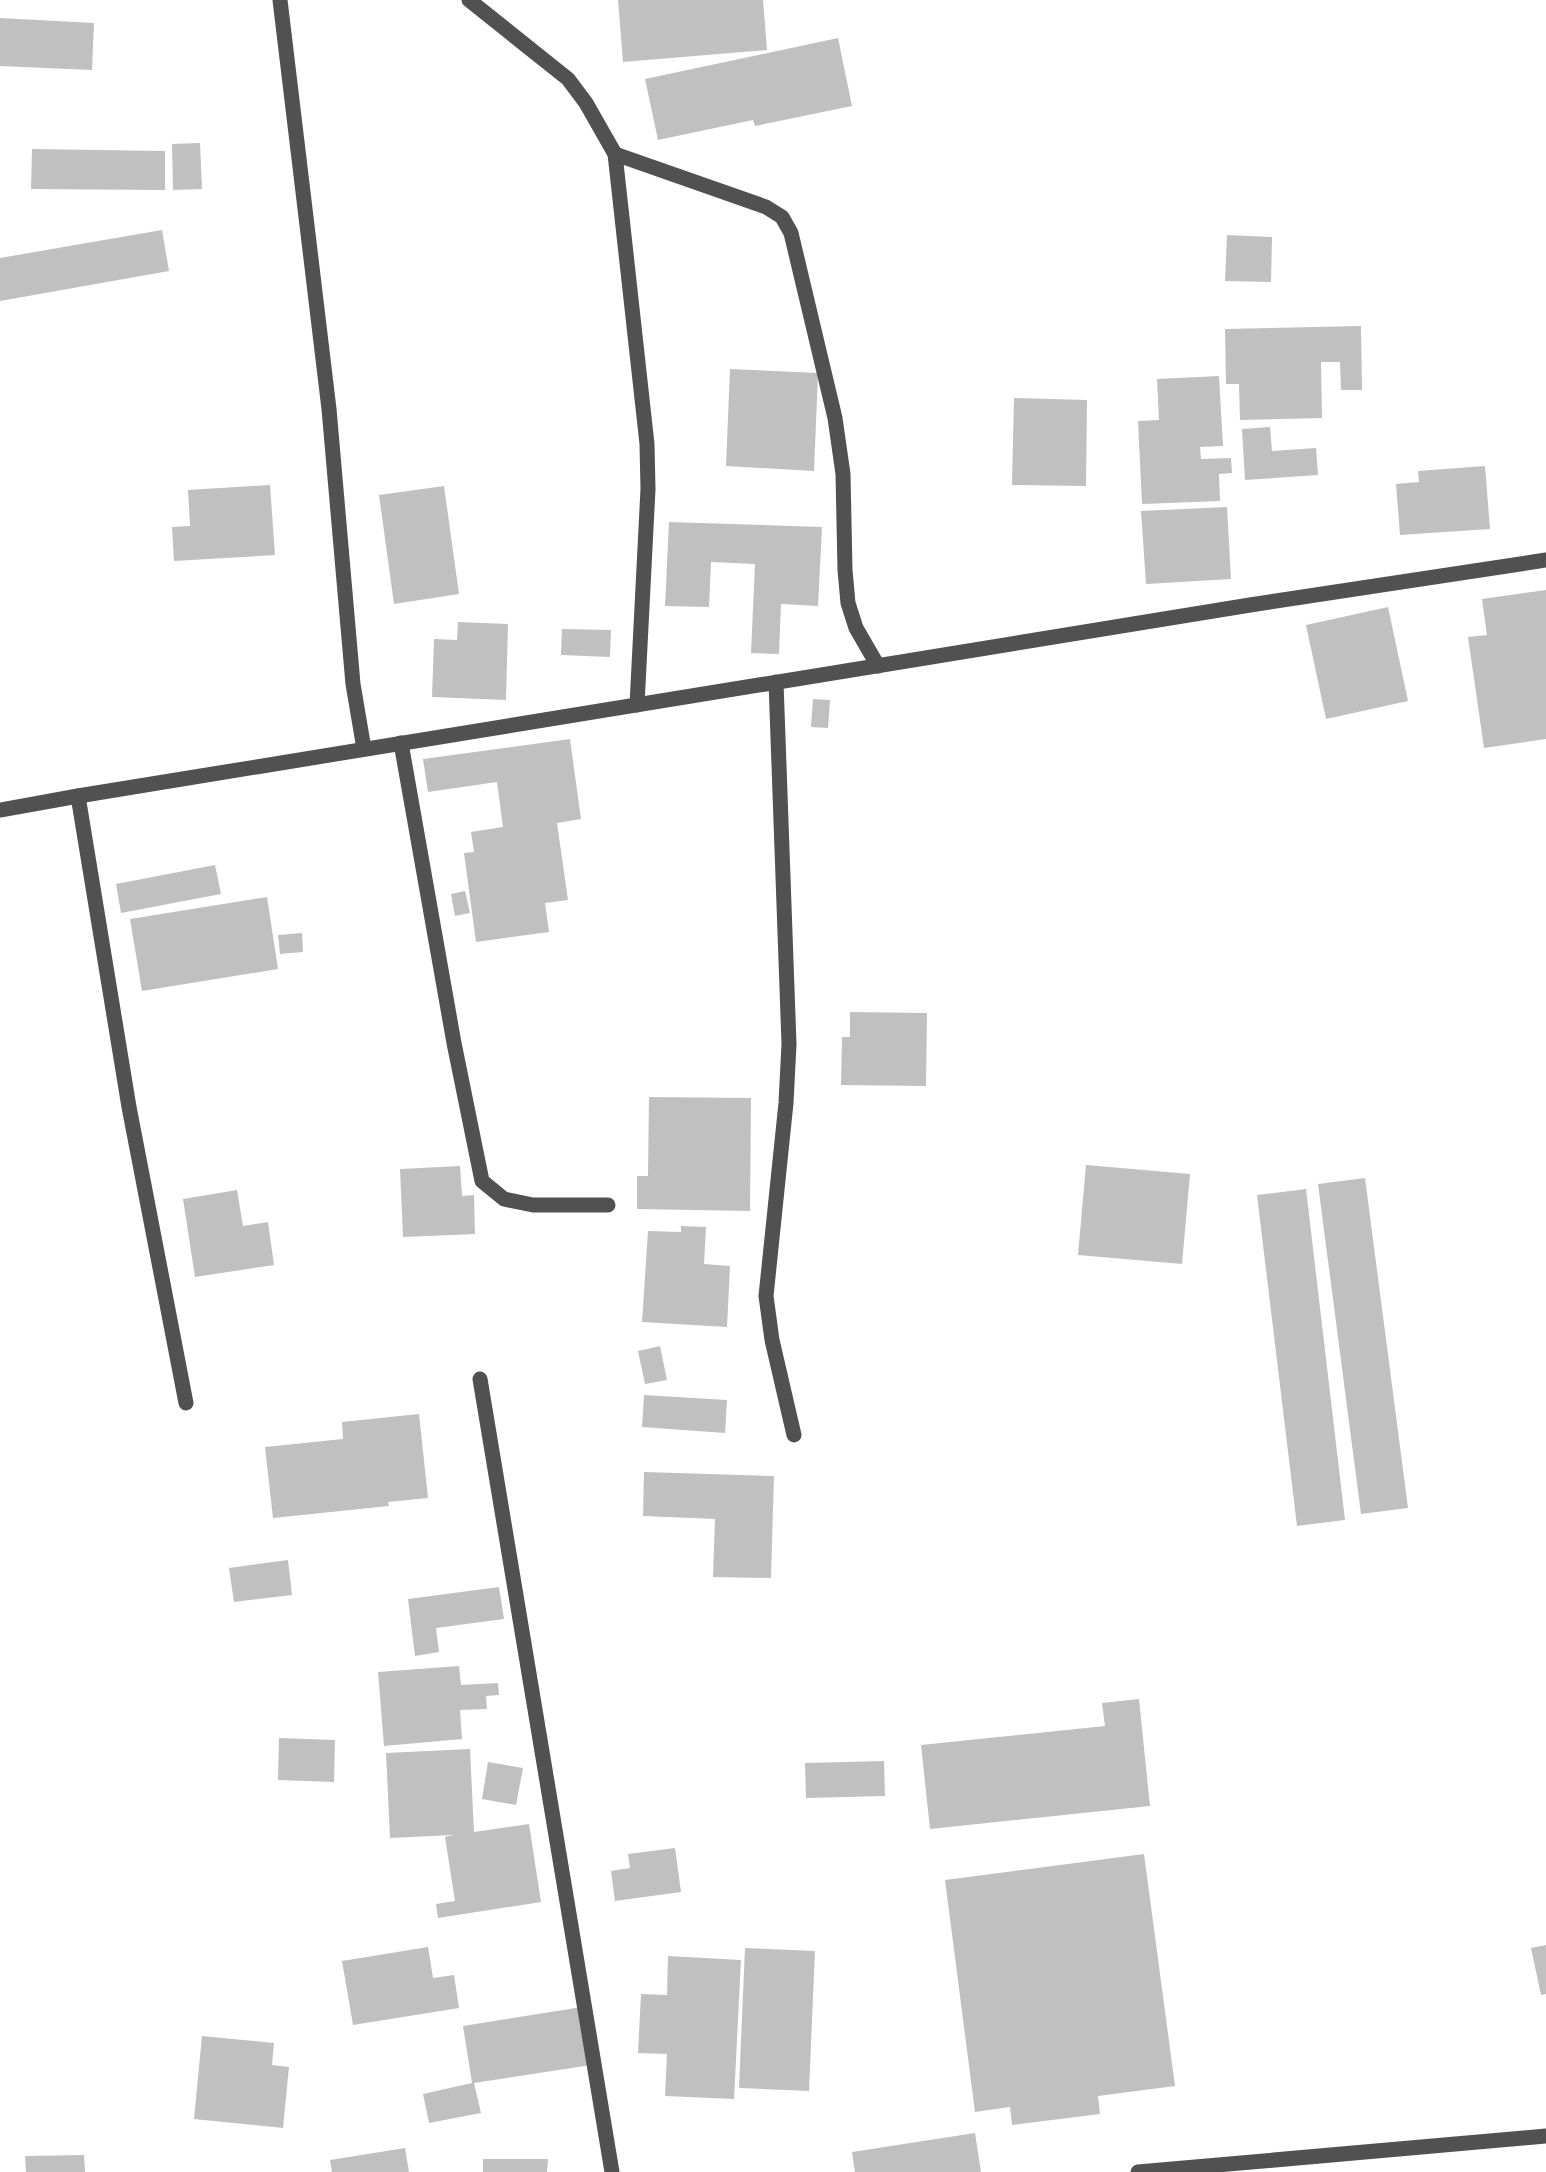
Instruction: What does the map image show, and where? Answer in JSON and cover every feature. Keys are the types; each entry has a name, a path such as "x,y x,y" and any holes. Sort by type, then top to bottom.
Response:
{"street":[{"path":"280,0 329,409 352,684 364,749"},
{"path":"469,0 568,79 586,104 615,154 647,444 648,489 637,705"},
{"path":"615,154 766,207 782,217 791,233 835,418 843,474 848,603 856,628 878,666"},
{"path":"0,810 1238,607 1546,560"},
{"path":"776,682 789,1044 786,1103 766,1296 772,1340 794,1435"},
{"path":"400,743 454,1043 482,1181 504,1199 532,1205 608,1205"},
{"path":"78,796 129,1107 186,1403"},
{"path":"480,1379 612,2172"},
{"path":"1138,2172 1546,2136"}],"building":[{"path":"618,0 763,0 767,50 623,62"},
{"path":"0,18 94,23 92,70 0,66"},
{"path":"838,38 852,106 755,126 753,120 658,140 645,79"},
{"path":"200,143 202,189 173,190 172,144"},
{"path":"32,149 165,151 165,190 31,189"},
{"path":"162,230 169,271 0,301 0,258"},
{"path":"1227,235 1272,237 1271,282 1225,281"},
{"path":"1361,326 1362,390 1341,390 1340,362 1321,362 1322,418 1240,420 1239,384 1226,384 1225,329"},
{"path":"730,369 818,373 814,471 726,466"},
{"path":"1219,376 1223,446 1200,447 1201,459 1231,458 1232,473 1219,474 1220,501 1142,504 1138,421 1159,420 1157,379"},
{"path":"1014,398 1087,400 1086,486 1012,485"},
{"path":"1270,427 1272,451 1316,448 1318,475 1245,480 1242,429"},
{"path":"1485,466 1490,529 1400,535 1396,484 1419,482 1418,471"},
{"path":"270,485 275,555 174,561 172,527 190,526 188,490"},
{"path":"444,486 459,594 394,604 379,495"},
{"path":"1227,507 1231,579 1146,584 1141,511"},
{"path":"669,522 822,527 818,606 781,604 779,654 751,653 755,564 711,562 709,607 665,606"},
{"path":"1546,590 1546,739 1484,748 1468,637 1487,635 1482,599"},
{"path":"1388,607 1408,701 1326,719 1306,625"},
{"path":"458,622 508,624 506,700 432,697 434,639 457,640"},
{"path":"562,629 611,630 610,657 561,655"},
{"path":"813,699 830,700 828,728 811,727"},
{"path":"570,739 581,819 557,823 568,900 545,903 549,932 476,942 464,853 474,852 471,832 503,827 497,782 428,792 423,759"},
{"path":"215,865 221,894 121,913 116,884"},
{"path":"465,891 470,913 455,916 451,894"},
{"path":"267,897 278,969 142,991 130,919"},
{"path":"302,933 303,952 280,954 278,935"},
{"path":"850,1012 927,1013 926,1086 841,1085 842,1037 850,1037"},
{"path":"649,1097 751,1098 750,1211 637,1209 637,1176 648,1176"},
{"path":"1086,1165 1190,1174 1182,1264 1078,1255"},
{"path":"460,1166 462,1196 474,1195 475,1234 403,1237 400,1169"},
{"path":"1365,1178 1408,1508 1361,1514 1318,1184"},
{"path":"1306,1189 1345,1520 1297,1526 1257,1195"},
{"path":"237,1190 243,1226 268,1222 274,1265 195,1277 183,1199"},
{"path":"681,1226 706,1227 704,1264 730,1266 727,1327 642,1322 648,1231 681,1232"},
{"path":"660,1346 667,1380 645,1384 638,1351"},
{"path":"644,1395 727,1400 725,1433 642,1427"},
{"path":"419,1414 428,1498 388,1502 389,1506 273,1518 265,1447 343,1439 342,1422"},
{"path":"644,1472 774,1476 771,1578 713,1577 715,1519 643,1516"},
{"path":"288,1560 292,1595 234,1602 229,1568"},
{"path":"499,1587 504,1619 436,1628 439,1652 415,1656 408,1599"},
{"path":"459,1666 461,1685 498,1683 499,1695 486,1696 487,1709 460,1710 462,1739 384,1746 378,1672"},
{"path":"1139,1699 1150,1806 930,1829 921,1745 1105,1726 1102,1703"},
{"path":"279,1738 335,1740 334,1782 278,1780"},
{"path":"470,1749 474,1832 529,1824 541,1902 438,1918 436,1904 455,1901 445,1837 453,1835 390,1838 386,1753"},
{"path":"884,1761 885,1796 806,1798 805,1763"},
{"path":"488,1762 523,1768 516,1805 482,1799"},
{"path":"675,1848 681,1892 615,1901 611,1871 630,1868 628,1854"},
{"path":"1144,1854 1175,2086 1098,2096 1100,2114 1012,2125 1010,2107 975,2112 945,1880"},
{"path":"1546,1945 1546,1994 1541,1995 1531,1948"},
{"path":"428,1947 433,1978 454,1975 459,2008 353,2025 342,1961"},
{"path":"745,1948 815,1951 809,2091 739,2088"},
{"path":"668,1956 741,1960 734,2099 665,2096 667,2054 638,2053 641,1994 667,1995"},
{"path":"582,2007 591,2065 474,2083 481,2113 429,2123 423,2094 472,2083 463,2026"},
{"path":"202,2036 274,2043 272,2065 289,2067 283,2128 194,2119"},
{"path":"975,2133 981,2172 855,2172 852,2152"},
{"path":"405,2148 409,2172 332,2172 330,2160"},
{"path":"84,2155 85,2172 26,2172 25,2156"},
{"path":"483,2159 548,2159 547,2172 483,2172"}]}
